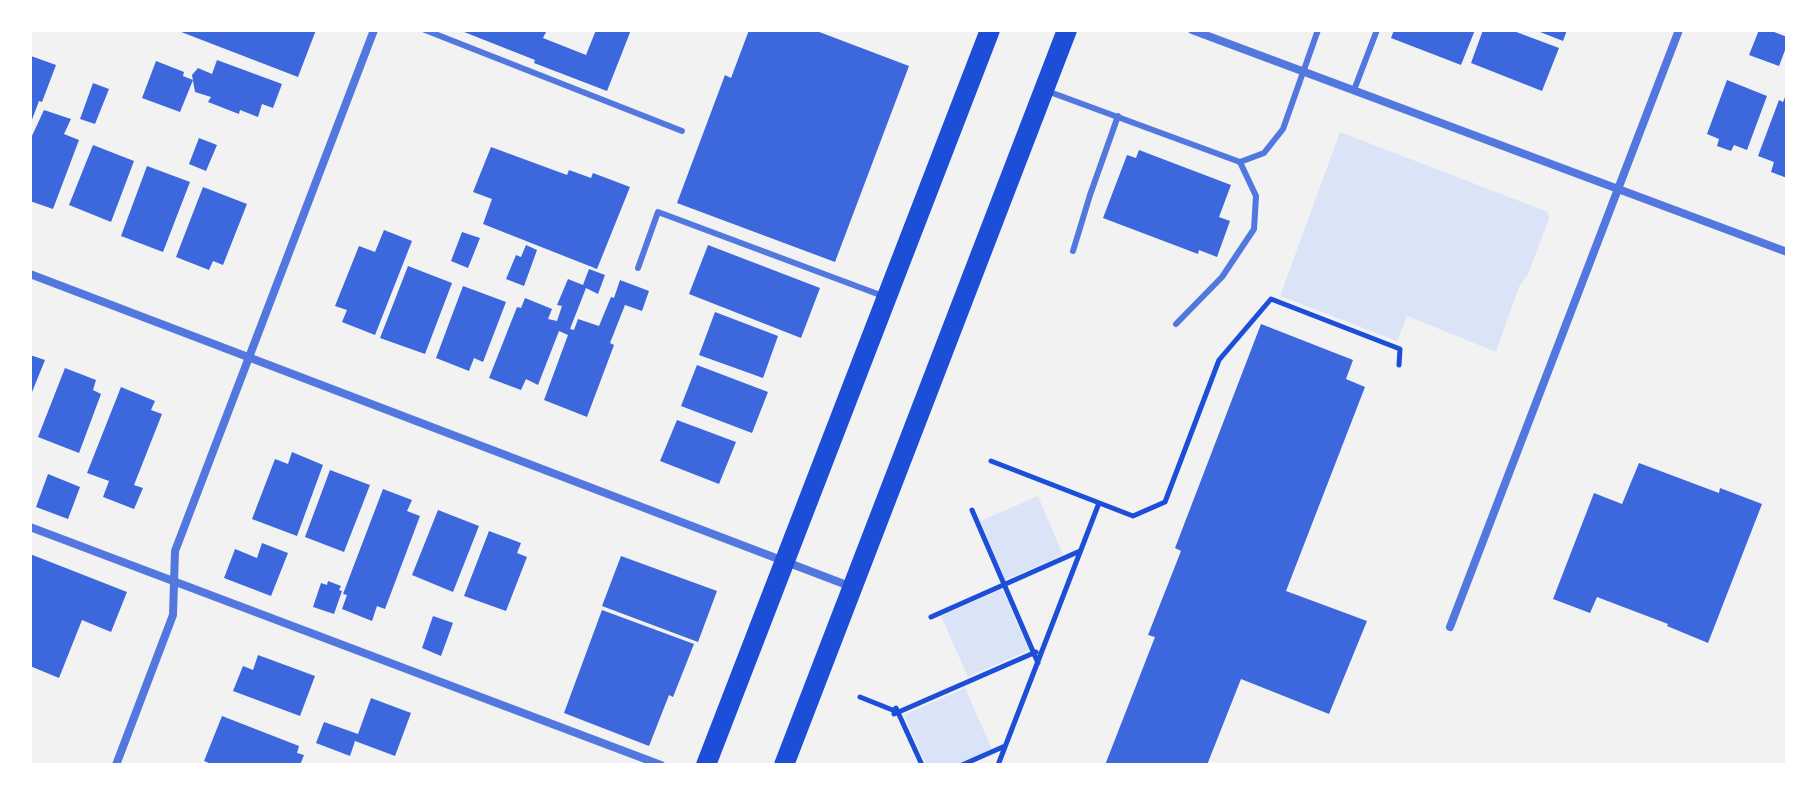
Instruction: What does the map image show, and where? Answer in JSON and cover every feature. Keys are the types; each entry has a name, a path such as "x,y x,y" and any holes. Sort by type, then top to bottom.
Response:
{"main road":[{"path":"706,765 990,30"},
{"path":"784,765 1067,30"}],"street":[{"path":"116,765 173,615 175,551 374,30"},
{"path":"1192,30 1787,252"},
{"path":"1450,627 1679,30"},
{"path":"30,274 852,587"},
{"path":"30,527 661,765"}],"lane":[{"path":"425,30 682,131"},
{"path":"1044,90 1240,162 1264,153 1283,129 1318,30"},
{"path":"1354,90 1377,30"},
{"path":"1073,251 1118,116"},
{"path":"1176,324 1222,277 1254,229 1256,196 1240,162"},
{"path":"638,268 658,212 887,297"}],"path":[{"path":"991,461 1133,516 1165,502 1219,360 1271,299 1400,349 1399,365"},
{"path":"998,765 1099,503"},
{"path":"972,510 1038,663"},
{"path":"931,617 1080,551"},
{"path":"896,711 1043,649"},
{"path":"860,697 896,711 922,765"},
{"path":"962,765 1006,746"}],"shaded area":[{"path":"1340,132 1548,212 1549,219 1528,274 1519,287 1496,352 1407,316 1397,341 1280,296"},
{"path":"1038,496 1063,555 1005,580 980,521"},
{"path":"1002,589 1029,650 968,677 941,616"},
{"path":"965,688 992,749 955,765 926,765 904,715"}],"building":[{"path":"176,30 316,30 298,77"},
{"path":"459,30 547,30 543,38 586,55 596,30 631,30 607,91"},
{"path":"749,30 814,30 909,66 835,262 677,203 725,75 731,78"},
{"path":"1394,30 1475,30 1461,65 1391,38"},
{"path":"1483,30 1511,30 1559,48 1542,91 1471,63"},
{"path":"1535,30 1567,30 1563,41"},
{"path":"1759,30 1769,30 1787,37 1779,66 1749,55"},
{"path":"31,56 56,65 30,125"},
{"path":"217,60 282,84 273,108 262,104 258,117 240,110 239,114 208,102 211,97 195,92 192,75 198,68 212,74"},
{"path":"156,61 184,72 183,76 193,80 180,112 142,98"},
{"path":"1727,80 1767,96 1747,150 1734,145 1731,151 1717,146 1719,139 1707,134"},
{"path":"93,83 109,89 95,124 80,119"},
{"path":"1787,92 1787,178 1771,172 1774,162 1758,156 1779,100 1783,102"},
{"path":"44,110 71,119 64,134 79,140 53,209 30,201 30,140"},
{"path":"199,138 217,145 206,171 189,164"},
{"path":"93,145 134,161 111,222 69,205"},
{"path":"491,147 567,175 569,170 591,178 593,173 630,187 597,269 483,224 492,199 473,192"},
{"path":"1139,150 1231,185 1219,217 1230,221 1217,257 1199,250 1198,254 1103,218 1127,155 1136,158"},
{"path":"147,166 190,182 163,252 121,236"},
{"path":"203,187 247,204 223,265 213,261 209,270 176,257"},
{"path":"384,230 412,241 375,335 342,322 347,310 335,306 359,246 375,252"},
{"path":"462,232 480,238 468,268 451,261"},
{"path":"526,245 537,250 524,286 506,279 516,255 521,257"},
{"path":"708,245 820,288 801,338 689,294"},
{"path":"408,266 452,283 425,354 380,338"},
{"path":"589,269 605,275 598,294 586,288 570,329 574,330 578,319 599,326 620,280 649,291 642,311 625,305 610,343 614,345 587,417 544,400 568,335 559,331 538,385 526,379 521,390 489,378 517,307 521,308 525,298 552,309 548,319 557,321 562,306 557,305 568,279 583,285"},
{"path":"463,286 506,302 483,362 474,358 469,371 436,358"},
{"path":"715,312 778,336 763,378 699,355"},
{"path":"1261,324 1353,360 1346,379 1365,387 1286,591 1367,621 1329,714 1241,679 1207,765 1105,765 1155,637 1148,635 1181,551 1175,548"},
{"path":"30,355 45,360 30,397"},
{"path":"697,365 768,392 752,433 681,406"},
{"path":"65,368 96,380 93,390 101,394 79,453 38,437"},
{"path":"121,387 155,401 151,410 162,414 134,485 143,488 134,509 103,497 109,481 87,473"},
{"path":"677,420 736,442 719,484 660,461"},
{"path":"292,452 323,465 297,536 252,519 275,459 288,464"},
{"path":"1639,463 1719,493 1720,488 1762,504 1708,643 1597,597 1590,613 1553,599 1594,493 1622,504"},
{"path":"330,470 370,485 344,552 305,537"},
{"path":"48,474 80,487 68,519 36,507"},
{"path":"383,489 412,500 407,511 420,516 385,609 377,606 372,621 342,609 347,595 343,594"},
{"path":"438,510 479,526 453,592 412,575"},
{"path":"489,531 521,543 517,553 527,557 506,611 464,596"},
{"path":"262,543 288,553 271,596 224,578 235,549 257,558"},
{"path":"30,554 127,592 111,632 82,620 59,678 30,666"},
{"path":"621,556 717,591 698,642 602,606"},
{"path":"328,581 341,586 339,590 342,591 334,614 313,607 321,583 327,585"},
{"path":"602,610 694,644 649,746 564,713"},
{"path":"433,616 453,623 441,656 422,648"},
{"path":"258,655 315,676 300,716 233,691 243,666 253,670"},
{"path":"371,698 411,713 395,756 355,741 350,756 316,743 324,722 358,734"},
{"path":"222,716 299,746 297,753 304,755 300,765 214,765 204,761"}]}
